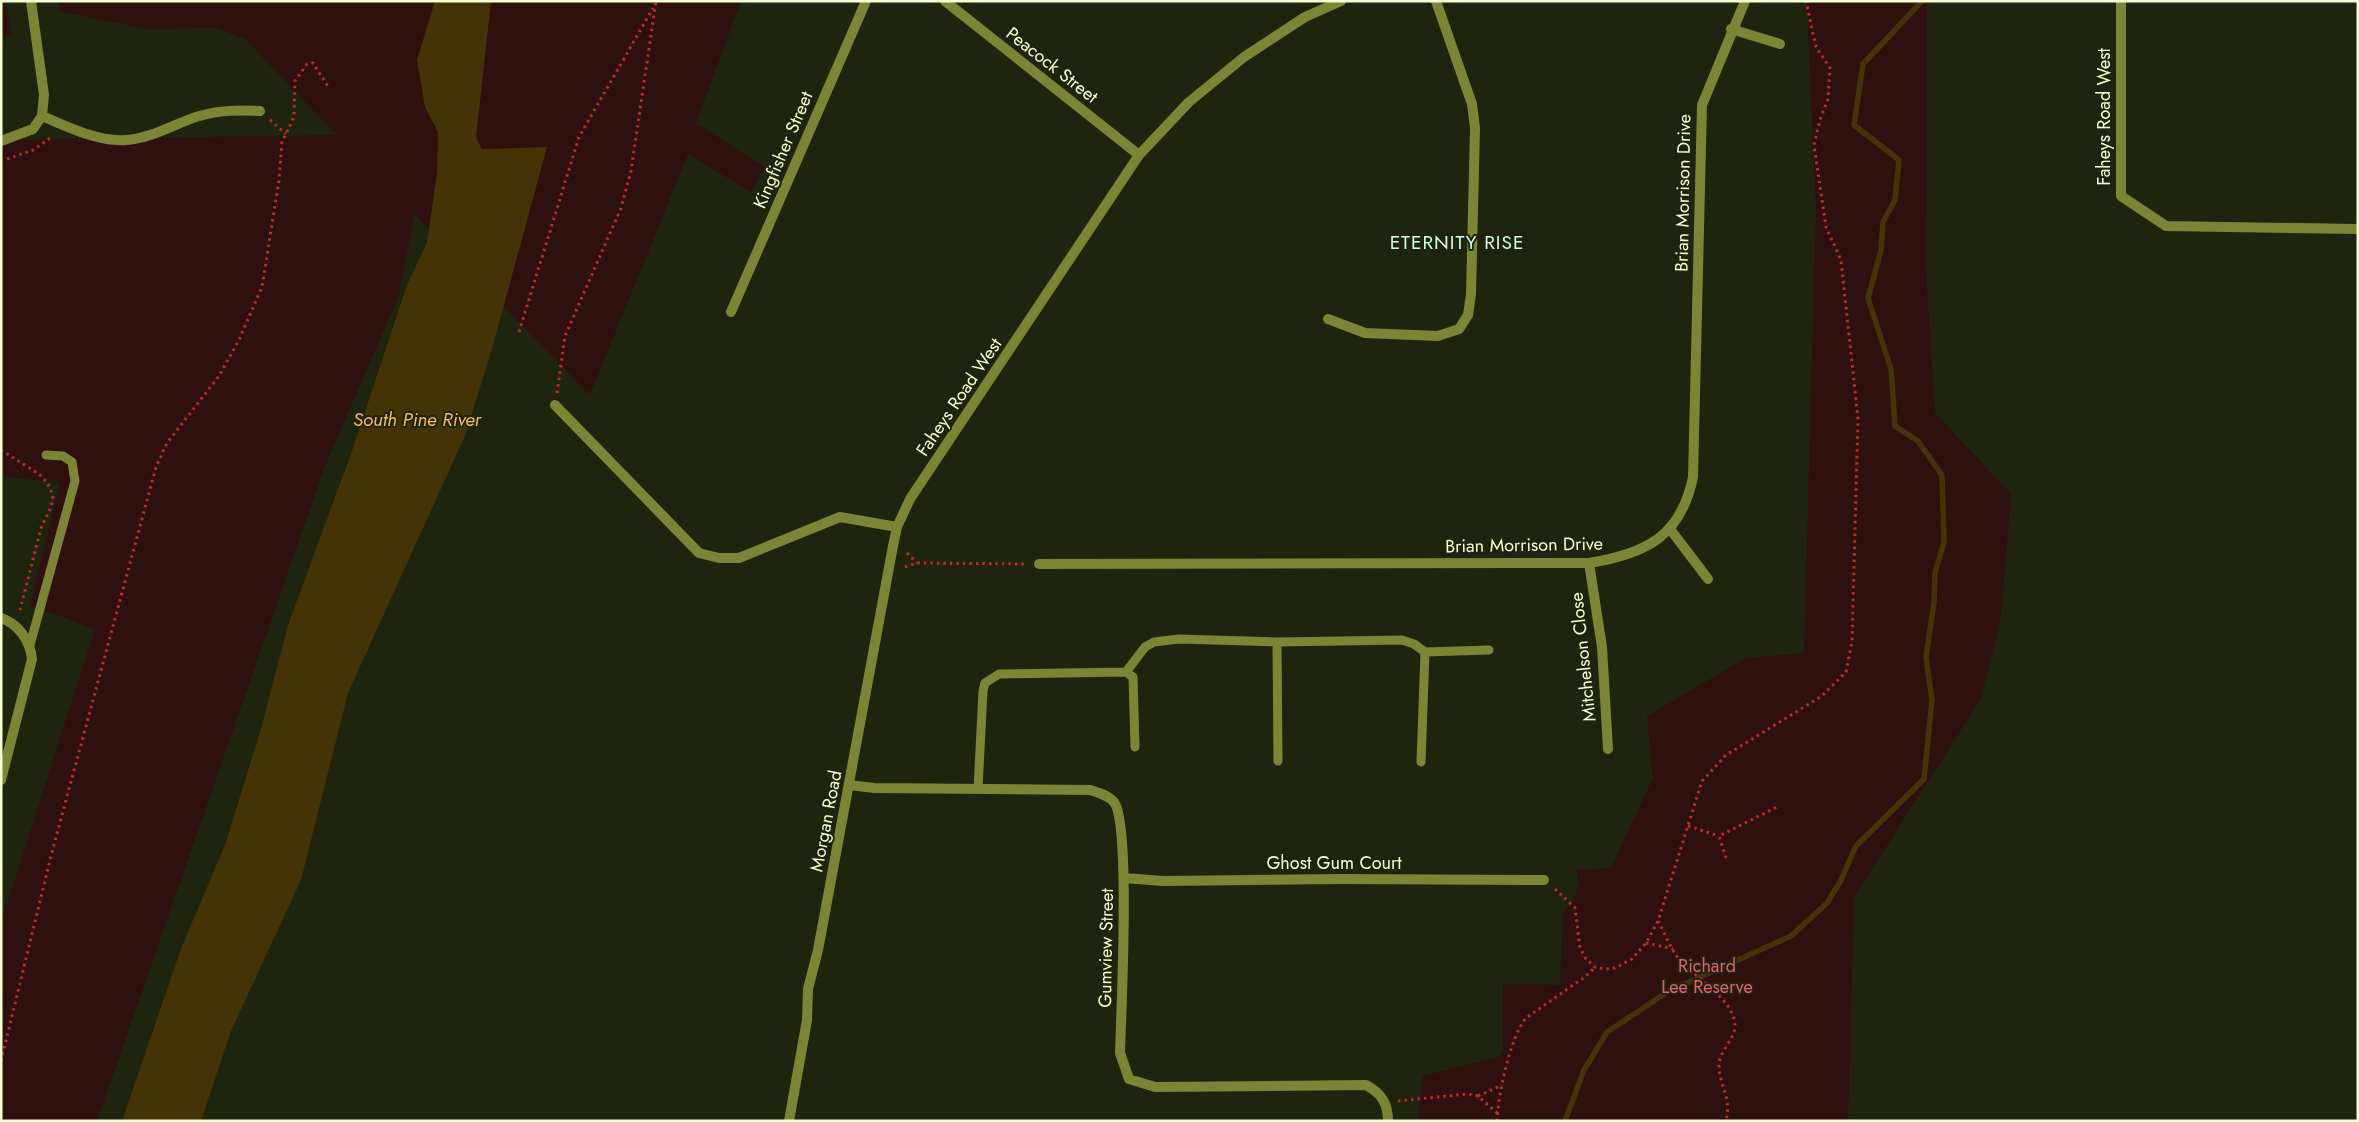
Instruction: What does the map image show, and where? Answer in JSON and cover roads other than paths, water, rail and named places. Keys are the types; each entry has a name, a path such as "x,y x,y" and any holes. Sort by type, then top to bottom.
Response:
{"street":[{"path":"1,141 32,130 42,116 44,95 31,1"},
{"name":"Kingfisher Street","path":"731,312 866,1"},
{"name":"Peacock Street","path":"945,1 1139,155"},
{"name":"Faheys Road West","path":"897,527 910,500 1139,155 1189,102 1244,57 1305,17 1341,1"},
{"path":"1328,319 1365,333 1438,336 1458,329 1468,315 1471,294 1475,128 1472,104 1436,1"},
{"name":"Brian Morrison Drive","path":"1039,564 1589,563 1634,552 1654,542 1670,529 1681,516 1689,498 1693,477 1702,105 1731,29 1745,1"},
{"name":"Faheys Road West","path":"2121,1 2121,196 2166,226 2358,228"},
{"path":"1731,29 1780,44"},
{"path":"42,116 65,126 106,138 127,140 200,116 231,110 260,112"},
{"path":"555,405 700,553 719,558 739,558 840,517 897,527"},
{"name":"Morgan Road","path":"788,1121 807,1020 808,989 818,950 897,527"},
{"path":"1670,529 1708,579"},
{"name":"Mitchelson Close","path":"1589,563 1602,647 1608,749"},
{"path":"1,618 19,630 30,645 32,658 1,780"},
{"name":"Gumview Street","path":"849,785 874,788 1090,790 1105,795 1114,803 1119,815 1124,878 1120,1053 1129,1079 1155,1087 1366,1085 1376,1090 1385,1104 1388,1121"},
{"name":"Ghost Gum Court","path":"1124,878 1163,881 1371,878 1544,880"}],"lane":[{"path":"30,645 75,481 72,462 62,456 46,455"},
{"path":"1126,672 1145,647 1154,642 1179,639 1277,642 1402,640 1414,644 1425,652 1489,650"},
{"path":"1277,642 1278,761"},
{"path":"1421,762 1425,652"},
{"path":"978,789 983,691 986,683 992,677 999,674 1126,672 1133,678 1135,747"}],"water":[{"name":"South Pine River","path":"435,1 491,1 476,138 482,149 547,147 492,349 465,436 348,693 301,880 231,1031 201,1121 122,1121 182,946 225,845 261,729 288,625 352,451 407,285 427,242 437,173 438,132 425,107 417,60"}],"waterway":[{"path":"1565,1121 1584,1070 1607,1032 1669,991 1791,936 1827,903 1840,882 1856,846 1924,779 1932,700 1926,657 1934,603 1935,573 1944,542 1942,475 1918,441 1895,426 1891,369 1868,298 1881,250 1883,222 1895,200 1899,160 1854,125 1863,64 1922,1"}],"district":[{"name":"ETERNITY RISE","path":"1457,242"}],"park label":[{"name":"Richard Lee Reserve","path":"1707,976"}]}
